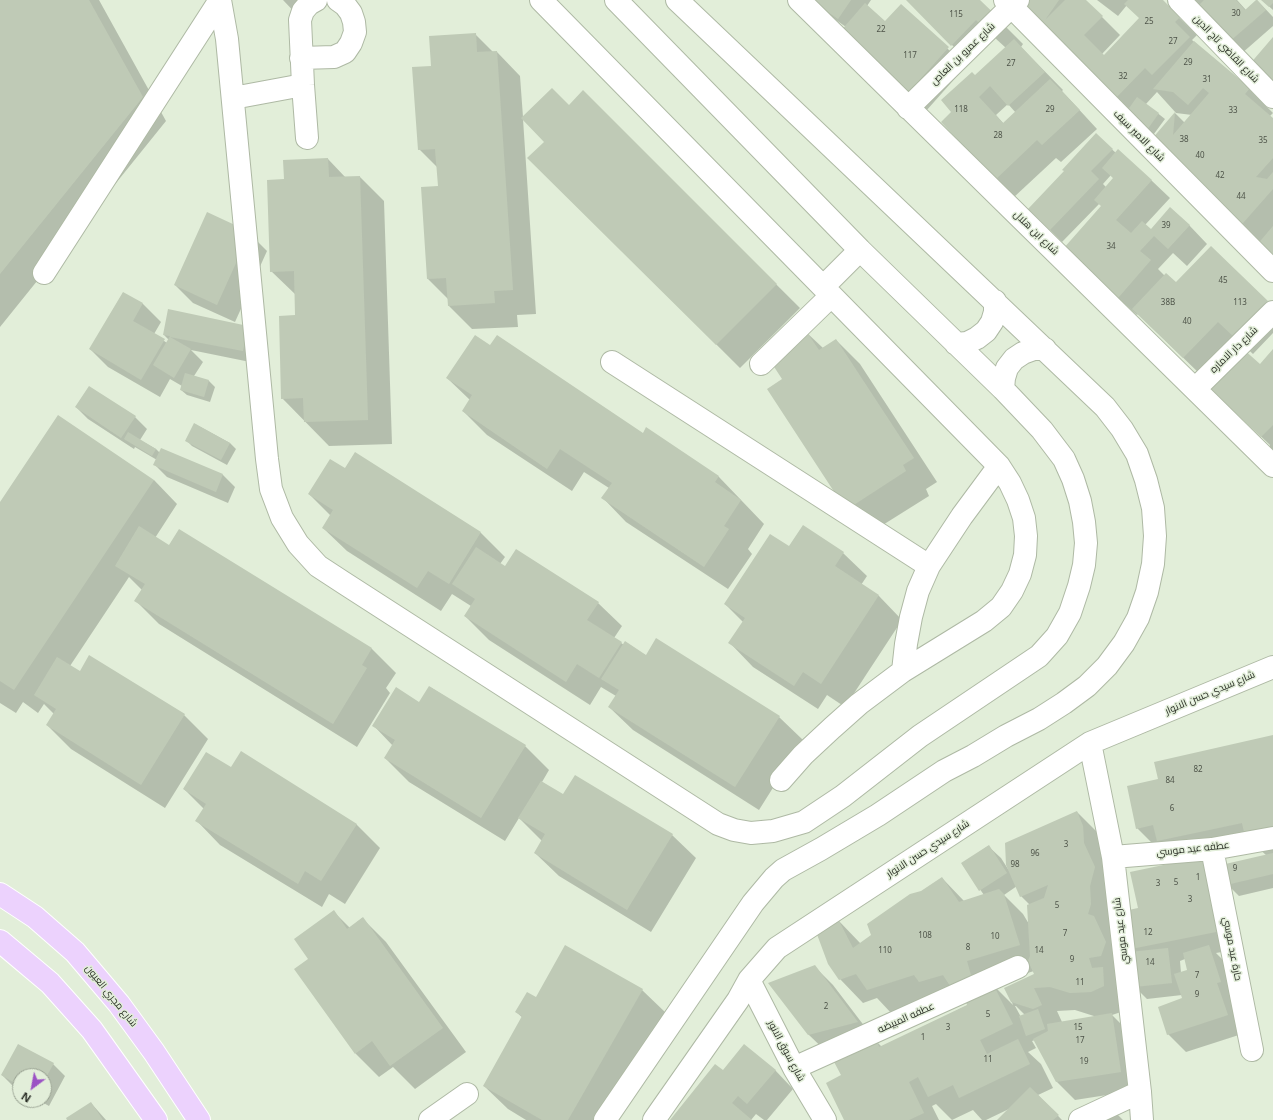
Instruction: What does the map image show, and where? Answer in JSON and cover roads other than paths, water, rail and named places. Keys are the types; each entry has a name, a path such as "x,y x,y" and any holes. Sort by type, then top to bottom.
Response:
{"main road":[{"name":"شارع مجري العيون","path":"0,894 35,917 75,952 119,1004 154,1052 199,1120"},
{"path":"0,941 50,983 92,1030 156,1120"}],"street":[{"path":"220,0 225,21 233,98 266,459 271,490 282,518 298,544 318,566 718,824 734,830 751,833 773,831 804,822 843,796 920,736 1039,656 1057,636 1070,613 1079,586 1084,565 1086,543 1080,500 1064,459 1042,430 1003,389 860,250 616,0"},
{"path":"44,273 220,0"},
{"path":"307,138 302,85 300,20 303,11 309,4 316,0"},
{"path":"301,58 334,57 344,52 352,43 355,32 351,13 345,5 338,0"},
{"path":"541,0 999,466 1010,483 1024,518 1026,536 1025,555 1020,574 1002,607 984,621 903,670 859,704 804,755 781,780"},
{"path":"605,1120 764,889 783,870 878,815 944,771 973,756 1064,703 1087,686 1107,666 1124,643 1138,618 1148,592 1153,564 1153,508 1146,480 1136,454 1122,429 1105,407 677,0"},
{"name":"شارع ابن هلال","path":"799,0 1273,466"},
{"name":"شارع القاضي تاج الدين","path":"1179,0 1273,98"},
{"name":"شارع عمرو بن العاص","path":"908,108 1012,2"},
{"name":"شارع الامير سيف","path":"1012,2 1273,271"},
{"path":"233,98 302,85"},
{"path":"761,364 827,292 860,250"},
{"path":"956,344 967,343 986,331 992,322 995,312 995,301"},
{"name":"شارع دار الاماره","path":"1195,389 1273,312"},
{"path":"1003,389 1007,368 1014,359 1028,351 1045,349"},
{"path":"612,362 929,566"},
{"path":"903,670 911,617 918,591 929,566 962,516 999,466"},
{"name":"شارع سيدي حسن الانوار","path":"654,1120 738,1000 749,980 777,948 1090,744 1273,666"},
{"name":"شارع عيد موسي","path":"1090,744 1113,857 1142,1120"},
{"path":"804,822 821,849"},
{"name":"عطفه عيد موسي","path":"1113,857 1212,848 1273,838"},
{"name":"حارة عيد موسي","path":"1212,848 1252,1050"},
{"name":"عطفه المبيضه","path":"794,1068 1018,967"},
{"name":"شارع سوق الانور","path":"749,980 794,1068 825,1120"},
{"path":"1080,1120 1140,1092"},
{"path":"430,1120 468,1094"}]}
